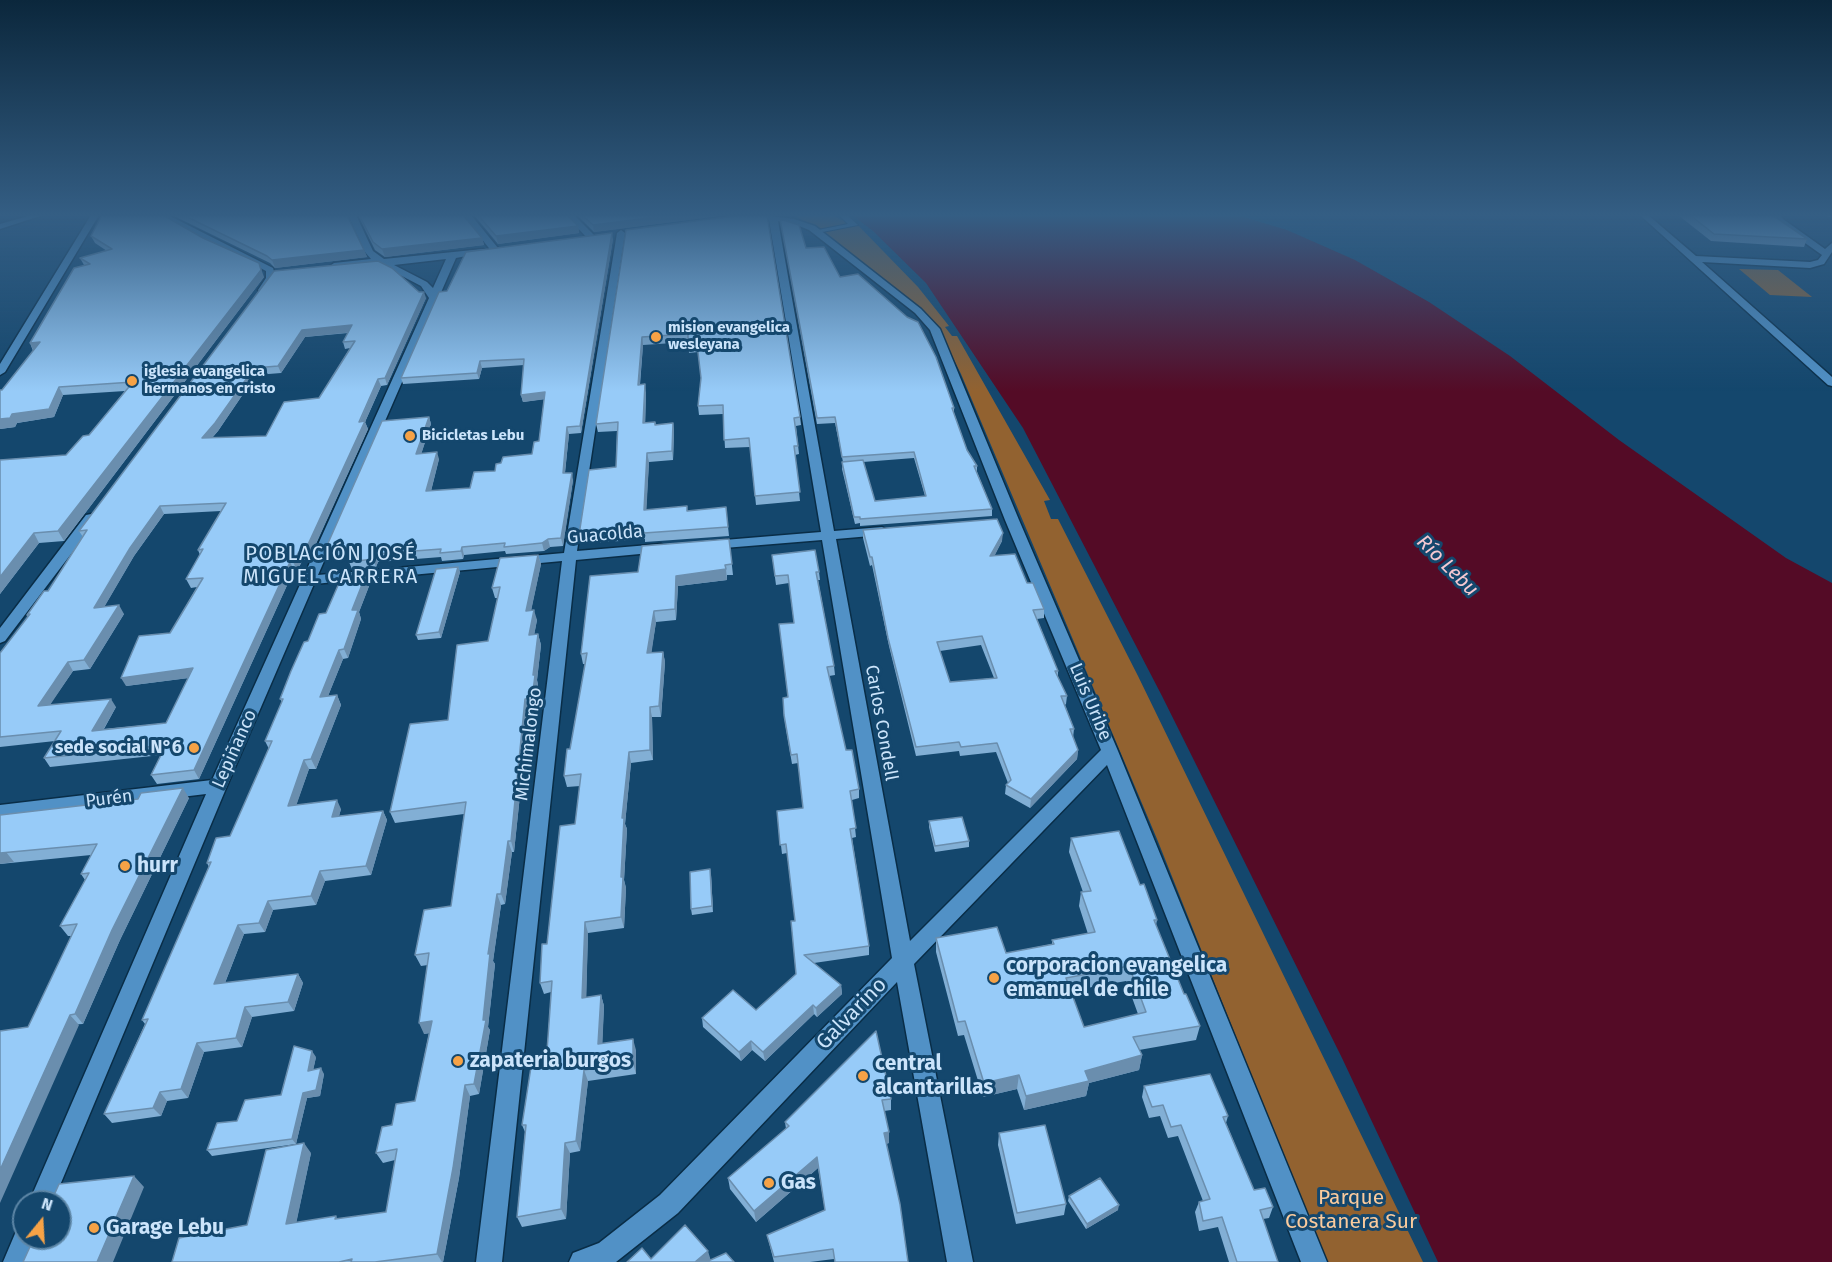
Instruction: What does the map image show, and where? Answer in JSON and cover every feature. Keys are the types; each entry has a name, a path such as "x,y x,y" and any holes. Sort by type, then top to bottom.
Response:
{"street":[{"path":"0,372 61,274"},
{"path":"255,300 275,274"},
{"path":"403,274 428,287 432,298"},
{"name":"Lepiñanco","path":"46,1190 218,786 443,274"},
{"name":"Michimalongo","path":"489,1262 570,555 615,274"},
{"name":"Carlos Condell","path":"784,274 903,961 960,1262"},
{"name":"Luis Uribe","path":"871,274 918,311 935,329 1007,520 1110,751 1314,1262"},
{"path":"1710,274 1832,383"},
{"path":"0,638 99,507"},
{"path":"700,546 897,530"},
{"name":"Guacolda","path":"309,580 676,547"},
{"name":"Galvarino","path":"582,1262 607,1253 669,1204 903,961 1110,751"},
{"name":"Purén","path":"0,812 218,786"}],"green space":[{"name":"Parque Costanera Sur","path":"877,274 905,274 949,326 945,327 952,336 957,336 1050,500 1044,501 1051,519 1058,519 1138,676 1423,1262 1326,1262 1157,839 961,374 939,330 906,296"},
{"path":"1745,274 1783,274 1812,297 1770,295"}],"water":[{"name":"Río Lebu","path":"917,274 1379,274 1429,302 1510,356 1619,440 1786,558 1832,583 1832,1262 1438,1262 1342,1058 1162,696 1023,428 926,283"}],"building":[{"path":"71,274 258,274 58,531 34,533 0,577 0,460 66,455 83,436 89,435 133,382 59,387 49,409 12,414 10,418 0,419 0,390 40,342 30,343"},
{"path":"272,274 399,274 419,292 424,292 385,378 378,379 359,422 365,421 305,551 299,552 293,562 290,562 194,770 151,775 166,745 44,758 61,731 0,737 0,653 30,614 27,615 44,591 48,591 87,530 79,531","holes":["352,325 343,342 355,341 319,398 284,402 266,436 202,438 254,368 278,366 302,330","226,503 198,550 203,549 186,579 203,578 170,633 139,636 121,678 193,668 166,723 92,731 111,699 38,706 68,662 84,660 119,605 94,608 130,548 160,506"]},
{"path":"455,274 605,274 580,426 567,427 563,473 572,473 561,538 548,539 542,543 504,547 505,543 462,547 461,551 440,553 441,549 375,554 373,559 349,562 353,548 325,550 382,421 429,417 416,454 437,452 426,491 470,488 474,472 495,471 496,464 501,463 503,457 532,454 534,442 539,441 545,392 521,395 524,359 480,361 477,373 401,378 439,292 447,291"},
{"path":"619,274 777,274 800,417 794,418 798,446 794,446 800,492 755,496 749,438 724,440 723,405 698,406 701,378 697,344 688,345 688,334 642,337 638,385 645,384 643,423 655,422 655,425 673,423 672,451 647,453 644,510 687,506 687,511 726,507 728,527 579,535 589,470 616,467 618,422 596,424"},
{"path":"790,274 838,274 840,277 858,274 907,317 918,322 936,357 967,450 977,466 974,466 992,509 860,519 860,517 854,517 842,462 863,460 875,501 926,496 914,452 842,457 835,417 817,418"},
{"path":"997,519 1003,533 990,556 1015,554 1027,583 1033,583 1044,609 1033,610 1058,671 1055,671 1067,696 1061,696 1074,729 1070,729 1078,750 1031,799 1006,785 1011,780 997,743 961,747 959,742 916,747 888,638 872,557 870,557 863,530","holes":["982,636 997,678 950,682 937,642"]},
{"path":"729,539 732,564 725,565 726,569 676,576 675,609 654,611 647,653 663,652 659,706 650,707 650,750 629,752 622,818 624,818 621,917 585,922 582,998 601,995 598,1044 633,1039 633,1063 584,1070 576,1141 565,1143 561,1209 517,1217 526,1125 522,1125 531,1067 546,1065 552,981 540,983 542,944 547,944 560,826 575,824 581,774 564,776 567,749 570,749 587,653 581,654 590,576 638,572 642,546"},
{"path":"815,550 819,572 816,572 834,666 827,667 846,750 852,750 859,789 850,791 856,828 850,829 869,946 804,955 841,985 816,1008 813,1005 763,1052 751,1041 739,1052 702,1018 733,990 756,1010 796,974 791,921 795,921 786,844 780,845 777,811 803,808 797,754 791,755 784,715 783,698 788,697 779,624 794,623 788,575 775,576 772,555"},
{"path":"538,555 526,611 534,610 529,635 538,634 533,675 535,675 532,699 525,699 511,841 508,841 501,894 497,894 488,954 490,953 483,1020 486,1020 474,1084 465,1085 437,1254 375,1262 351,1262 352,1259 339,1262 172,1262 179,1238 247,1225 266,1150 304,1143 286,1224 336,1216 335,1219 386,1212 397,1149 376,1153 382,1127 392,1125 396,1104 415,1101 432,1021 419,1023 429,953 415,955 424,910 451,906 466,802 390,812 410,724 448,720 457,645 488,641 500,587 492,588 500,558"},
{"path":"458,567 439,632 416,635 436,569"},
{"path":"367,572 352,610 358,610 344,649 339,650 320,697 337,695 311,759 304,760 288,806 337,800 332,817 383,811 366,866 320,871 311,896 268,901 259,923 238,925 214,984 298,974 288,1002 245,1007 236,1038 197,1043 181,1089 160,1092 153,1108 104,1114 148,1019 142,1020 211,862 207,863 216,838 230,836 272,741 265,741 304,642 308,641 319,614 326,613 343,574"},
{"path":"183,788 112,930 75,1014 70,1015 0,1170 0,1031 28,1027 77,924 60,926 89,873 81,874 97,844 0,853 0,815 138,799 141,793"},
{"path":"962,817 969,841 935,846 929,821"},
{"path":"1119,831 1140,885 1144,884 1157,920 1154,920 1184,994 1200,1026 1133,1037 1142,1055 1085,1071 1089,1081 1026,1096 1019,1075 984,1083 965,1021 958,1022 936,938 997,927 1006,953 1054,944 1052,940 1095,932 1081,892 1091,891 1071,838","holes":["1129,966 1146,1012 1084,1027 1066,978"]},
{"path":"710,869 712,906 691,909 690,872"},
{"path":"876,1031 891,1099 882,1100 889,1132 884,1133 900,1204 908,1262 835,1262 833,1249 774,1257 767,1235 825,1210 817,1157 754,1211 728,1178 789,1126 785,1122"},
{"path":"294,1046 312,1051 308,1071 321,1068 316,1090 303,1093 292,1139 207,1150 217,1123 237,1121 245,1100 281,1095"},
{"path":"1210,1074 1228,1116 1223,1117 1254,1190 1265,1188 1273,1207 1260,1210 1278,1262 1237,1262 1222,1217 1203,1221 1199,1202 1210,1199 1181,1125 1171,1127 1163,1105 1152,1107 1144,1086"},
{"path":"1045,1125 1066,1204 1017,1213 999,1133"},
{"name":"Garage Lebu","path":"134,1176 97,1262 23,1262 28,1250 72,1250 72,1190 56,1190 59,1184"},
{"path":"1100,1178 1119,1205 1087,1224 1069,1196"},
{"path":"685,1225 708,1251 695,1262 627,1262 642,1248 651,1259"},
{"path":"726,1253 734,1262 706,1262"}],"place":[{"name":"mision evangelica wesleyana","path":"656,337"},
{"name":"iglesia evangelica hermanos en cristo","path":"132,381"},
{"name":"Bicicletas Lebu","path":"410,436"},
{"name":"sede social N°6","path":"194,748"},
{"name":"hurr","path":"125,866"},
{"name":"corporacion evangelica emanuel de chile","path":"994,978"},
{"name":"zapateria burgos","path":"458,1061"},
{"name":"central alcantarillas","path":"863,1076"},
{"name":"Gas","path":"769,1183"},
{"name":"Garage Lebu","path":"94,1228"}],"district":[{"name":"POBLACIÓN JOSÉ MIGUEL CARRERA","path":"331,566"}]}
